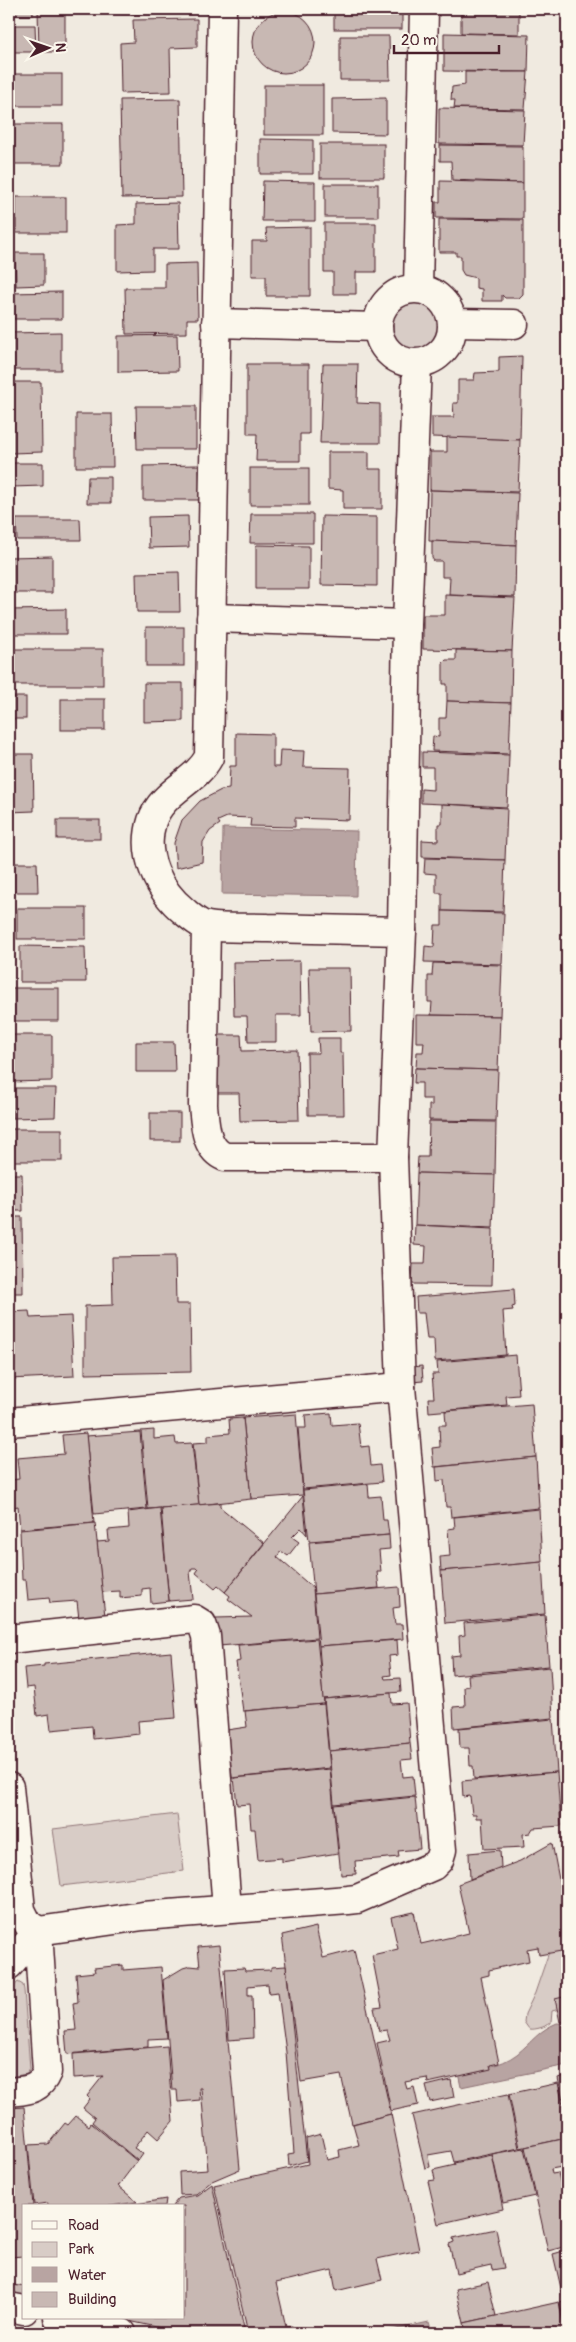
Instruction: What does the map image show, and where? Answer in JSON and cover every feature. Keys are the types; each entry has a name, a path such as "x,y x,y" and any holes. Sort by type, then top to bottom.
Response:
{"street":[{"path":"222,9 209,757 196,775 176,788 162,803 152,821 149,843 152,865 160,885 174,902 206,926 402,931"},
{"path":"418,288 424,9"},
{"path":"410,288 418,288 435,294 442,299 451,315 453,323 450,340 446,348 433,359 417,364 400,360 387,350 382,343 378,326 382,309 393,295 410,288"},
{"path":"453,323 514,324"},
{"path":"216,324 378,326"},
{"path":"9,1965 38,1931 143,1916 357,1898 424,1871 440,1860 442,1840 401,1387 393,1157 402,931 407,624 417,364"},
{"path":"211,618 407,624"},
{"path":"206,926 203,1105 206,1128 212,1147 218,1154 225,1157 393,1157"},
{"path":"9,1422 401,1387"},
{"path":"9,1639 194,1619 202,1624 206,1636 227,1909"},
{"path":"9,1787 21,1910 28,1924 38,1931"},
{"path":"9,2092 36,2088 43,2082 47,2072 38,1931"},
{"path":"9,2307 22,2310"},
{"path":"67,2320 122,2333"}],"green space":[{"path":"411,302 421,302 430,306 436,312 440,326 436,340 430,346 421,350 411,350 402,346 396,340 392,331 392,321 396,312 402,306"},
{"path":"177,1814 184,1871 61,1886 53,1829"},
{"path":"557,1948 567,1953 567,2007 552,2011 551,2023 537,2029 529,2029 524,2022 525,2014 535,1993 550,1949"},
{"path":"18,1982 23,1985 24,1990 30,2069 27,2074 9,2077 9,1992"}],"water":[{"path":"223,828 357,831 356,896 222,894"},
{"path":"557,2023 567,2024 567,2065 461,2087 458,2073 489,2067 503,2062 517,2054 540,2033"},
{"path":"429,2322 432,2333 378,2333"}],"building":[{"path":"9,9 33,9 33,15 9,15"},
{"path":"38,9 65,9 65,52 39,52"},
{"path":"122,9 191,9 191,14 122,14"},
{"path":"334,9 402,9 402,29 334,29"},
{"path":"461,9 519,9 519,34 461,33"},
{"path":"284,11 296,13 306,20 313,30 315,42 313,54 306,64 296,71 284,73 272,71 262,64 255,54 253,42 255,30 262,20 272,13"},
{"path":"197,19 197,47 170,48 171,92 121,93 120,43 134,42 133,20"},
{"path":"11,25 35,25 36,52 11,52"},
{"path":"444,33 529,35 528,72 444,71"},
{"path":"340,36 389,36 390,80 340,80"},
{"path":"465,72 528,72 525,109 454,108 455,100 451,100 452,87 465,85"},
{"path":"9,74 62,74 62,106 9,106"},
{"path":"264,85 323,85 323,135 264,135"},
{"path":"386,98 386,134 332,133 332,99"},
{"path":"180,99 182,197 122,198 120,100"},
{"path":"439,108 525,110 523,145 439,144"},
{"path":"9,124 63,124 63,164 9,164"},
{"path":"260,139 313,140 313,174 260,174"},
{"path":"320,144 384,144 384,178 320,178"},
{"path":"440,145 523,146 523,183 452,180 451,161 440,161"},
{"path":"263,181 315,182 315,221 262,221"},
{"path":"440,181 523,183 523,219 436,218 436,202 440,202"},
{"path":"325,184 378,184 378,217 325,217"},
{"path":"16,197 66,197 66,233 16,233"},
{"path":"178,203 179,249 153,249 153,270 117,271 117,225 136,224 136,204"},
{"path":"439,219 523,220 523,294 519,298 505,298 502,295 502,301 482,301 482,289 476,288 476,278 464,275 461,270 461,256 456,256 456,252 439,252"},
{"path":"324,223 376,223 376,272 356,272 356,294 333,294 333,272 324,272"},
{"path":"310,227 310,296 266,296 266,276 252,276 252,241 267,241 266,228"},
{"path":"15,253 44,253 44,285 16,286"},
{"path":"197,263 198,319 187,319 187,333 126,334 125,288 165,288 165,264"},
{"path":"62,292 62,319 9,319 9,293"},
{"path":"61,332 61,370 9,370 9,333"},
{"path":"177,335 178,371 118,372 118,336"},
{"path":"522,356 520,440 432,437 432,417 454,417 453,403 458,403 458,380 474,380 475,373 499,372 499,357"},
{"path":"247,364 309,364 309,434 300,434 300,461 256,461 257,434 247,434"},
{"path":"323,364 358,364 357,403 380,404 380,443 320,443"},
{"path":"10,382 41,382 42,452 11,453"},
{"path":"136,406 196,406 196,449 137,449"},
{"path":"76,414 112,414 113,467 76,467"},
{"path":"447,437 520,440 518,492 430,490 430,452 447,452"},
{"path":"328,452 369,452 369,469 382,469 382,509 343,509 343,490 328,489"},
{"path":"12,463 43,463 43,486 12,487"},
{"path":"199,465 200,500 143,500 143,466"},
{"path":"250,468 309,468 309,505 250,505"},
{"path":"88,477 111,477 111,503 87,503"},
{"path":"430,490 518,493 516,545 429,541"},
{"path":"251,514 313,514 313,543 250,543"},
{"path":"188,516 189,547 149,548 148,517"},
{"path":"322,516 377,517 377,586 321,585"},
{"path":"16,519 80,519 81,540 17,540"},
{"path":"432,541 516,545 515,597 449,595 450,577 442,577 442,561 434,561 432,558"},
{"path":"256,545 309,546 309,589 256,589"},
{"path":"52,556 52,593 9,593 9,557"},
{"path":"179,572 180,612 137,612 136,573"},
{"path":"445,595 515,598 512,651 423,649 423,615 445,615"},
{"path":"66,609 66,634 9,634 9,610"},
{"path":"146,627 184,627 184,666 146,666"},
{"path":"9,649 103,649 103,685 9,685"},
{"path":"456,650 512,651 511,703 447,701 447,684 443,684 443,663 446,660 456,660"},
{"path":"144,683 183,683 183,721 144,722"},
{"path":"9,697 26,697 26,719 9,719"},
{"path":"61,699 105,699 105,730 61,730"},
{"path":"447,701 511,703 509,754 432,751 433,736 439,737 439,718 446,718"},
{"path":"236,733 273,734 273,767 279,767 280,750 304,751 303,767 350,768 349,820 295,818 295,827 250,826 251,818 227,817 218,821 220,824 210,831 203,842 202,862 176,868 174,843 182,820 200,801 221,790 229,789 230,766 236,766"},
{"path":"422,752 509,755 507,807 421,803 421,789 433,790 433,767 422,767"},
{"path":"9,754 33,754 34,811 9,812"},
{"path":"442,804 507,808 505,860 422,857 422,840 438,841 438,824 442,824"},
{"path":"57,820 100,820 100,839 57,839"},
{"path":"425,858 505,860 503,912 442,911 442,893 436,893 436,874 424,873"},
{"path":"9,863 37,863 38,892 9,892"},
{"path":"17,908 86,908 86,939 17,939"},
{"path":"442,911 504,913 502,964 424,962 425,946 434,947 435,925 442,925"},
{"path":"20,946 85,947 86,982 20,982"},
{"path":"300,961 301,1015 276,1015 276,1042 248,1042 247,1016 234,1016 233,962"},
{"path":"433,963 502,965 500,1016 431,1015 432,1002 428,1002 428,976 432,976"},
{"path":"309,968 350,968 351,1031 311,1032"},
{"path":"9,988 59,988 59,1021 9,1021"},
{"path":"416,1015 500,1016 498,1070 416,1068 417,1052 423,1052 424,1042 416,1042"},
{"path":"9,1035 52,1035 52,1081 9,1082"},
{"path":"216,1035 241,1035 242,1051 297,1050 299,1120 240,1121 239,1093 217,1093"},
{"path":"318,1038 340,1038 340,1053 343,1053 344,1115 308,1115 307,1053 319,1053"},
{"path":"136,1042 174,1042 175,1072 136,1072"},
{"path":"415,1068 498,1070 496,1121 429,1120 429,1105 432,1105 432,1099 422,1099 422,1083 414,1083"},
{"path":"12,1088 56,1088 55,1117 12,1118"},
{"path":"150,1113 180,1113 180,1141 150,1141"},
{"path":"429,1121 496,1122 495,1175 417,1173 418,1157 428,1157"},
{"path":"9,1129 62,1129 62,1161 9,1161"},
{"path":"417,1173 495,1175 493,1228 415,1225"},
{"path":"9,1174 22,1174 23,1211 9,1211"},
{"path":"9,1217 22,1217 23,1293 9,1293"},
{"path":"415,1225 493,1229 492,1285 412,1284 413,1264 425,1264 426,1246 414,1245"},
{"path":"175,1256 176,1304 190,1304 191,1372 85,1374 85,1306 113,1305 112,1257"},
{"path":"514,1289 515,1306 512,1307 513,1310 503,1311 506,1355 435,1361 434,1339 427,1339 424,1313 417,1313 416,1297"},
{"path":"29,1311 30,1318 71,1316 74,1376 9,1379 9,1312"},
{"path":"516,1355 519,1395 506,1396 507,1405 429,1412 428,1398 434,1398 432,1374 438,1374 437,1362"},
{"path":"422,1366 423,1381 412,1382 411,1367"},
{"path":"532,1404 536,1457 434,1467 432,1448 440,1447 439,1425 446,1425 445,1411"},
{"path":"331,1413 332,1425 358,1423 361,1447 369,1446 371,1466 380,1465 382,1482 303,1489 298,1428 306,1428 305,1415"},
{"path":"296,1414 303,1495 251,1499 243,1418"},
{"path":"243,1418 251,1499 199,1505 193,1443 208,1442 208,1435 230,1433 229,1419"},
{"path":"154,1430 154,1439 175,1437 176,1444 192,1443 199,1505 148,1509 141,1431"},
{"path":"140,1432 147,1509 94,1514 86,1436"},
{"path":"86,1433 94,1523 20,1529 18,1506 13,1507 10,1480 19,1479 17,1458 64,1454 62,1435"},
{"path":"536,1457 539,1508 451,1517 450,1507 446,1507 444,1480 437,1481 436,1467"},
{"path":"368,1484 369,1497 381,1496 383,1520 387,1520 389,1535 309,1541 303,1490"},
{"path":"303,1496 307,1535 301,1528 292,1537 299,1542 288,1556 281,1551 277,1557 313,1588 317,1638 219,1646 216,1618 252,1617 228,1599 230,1596 225,1592"},
{"path":"220,1503 220,1507 264,1543 225,1592 218,1586 215,1589 196,1573 198,1570 196,1568 192,1568 190,1572 193,1599 169,1601 161,1508"},
{"path":"160,1508 169,1601 151,1603 150,1588 142,1589 142,1596 120,1598 120,1591 102,1592 97,1542 109,1541 108,1530 129,1528 128,1512"},
{"path":"539,1509 542,1562 441,1571 440,1557 450,1556 448,1529 455,1528 454,1517"},
{"path":"95,1523 105,1616 79,1619 77,1601 50,1603 49,1598 28,1600 26,1580 22,1580 20,1530"},
{"path":"389,1535 390,1549 379,1550 381,1572 377,1572 379,1588 314,1594 309,1542"},
{"path":"542,1562 545,1614 445,1623 441,1571"},
{"path":"399,1587 400,1607 393,1608 395,1624 402,1624 403,1639 319,1646 314,1594"},
{"path":"545,1615 549,1666 452,1675 451,1656 460,1655 459,1636 465,1635 464,1623"},
{"path":"317,1639 324,1704 243,1711 236,1662 240,1661 238,1645"},
{"path":"397,1640 398,1655 389,1656 391,1675 384,1676 385,1679 400,1678 401,1692 323,1699 319,1646"},
{"path":"171,1652 176,1718 138,1721 139,1734 93,1739 92,1726 51,1730 49,1714 37,1716 34,1687 26,1688 24,1668 44,1666 44,1664"},
{"path":"550,1667 553,1718 454,1728 453,1707 465,1706 464,1687 469,1686 468,1675"},
{"path":"391,1693 392,1704 407,1703 410,1743 329,1751 324,1699"},
{"path":"324,1704 330,1768 232,1778 227,1730 247,1727 245,1711"},
{"path":"553,1719 557,1772 474,1779 473,1766 470,1766 469,1748 460,1748 459,1728"},
{"path":"410,1743 412,1759 401,1760 403,1777 413,1776 415,1796 334,1804 329,1751"},
{"path":"330,1769 338,1853 282,1862 282,1858 258,1860 255,1829 251,1829 249,1804 237,1805 234,1778"},
{"path":"557,1772 561,1826 533,1828 530,1833 523,1834 524,1847 484,1849 482,1818 476,1818 476,1814 472,1814 470,1796 463,1797 462,1781"},
{"path":"415,1797 420,1849 398,1851 399,1857 355,1861 356,1874 341,1875 334,1805"},
{"path":"552,1843 567,1921 567,1950 539,1955 538,1947 527,1949 529,1961 489,1970 489,1975 481,1977 499,2063 490,2065 491,2069 428,2083 427,2078 405,2082 407,2089 414,2087 418,2105 391,2111 377,2043 390,2040 387,2030 379,2031 374,2008 382,2007 372,1955 398,1949 391,1917 414,1912 421,1944 469,1933 458,1884 520,1861"},
{"path":"500,1850 501,1867 470,1879 469,1853"},
{"path":"316,1927 323,1958 354,1950 391,2114 352,2124 341,2075 301,2082 282,1935"},
{"path":"219,1945 240,2169 212,2181 196,2194 180,2195 179,2172 208,2170 201,2088 199,2088 200,2100 178,2102 177,2090 172,2090 163,1980 183,1968 190,1966 200,1967 198,1947"},
{"path":"123,1965 123,1970 161,1967 167,2038 148,2039 148,2047 67,2054 65,2031 76,2030 73,2003 78,2002 76,1974 95,1972 94,1968"},
{"path":"286,1966 307,2161 289,2166 288,2154 294,2153 286,2052 278,1992 269,1993 268,1984 248,1986 248,1995 252,1995 253,2038 229,2040 225,1969 244,1968 245,1971 271,1970 271,1967"},
{"path":"567,1996 567,2021 560,2022 555,1999"},
{"path":"167,2046 173,2121 158,2139 148,2130 134,2148 143,2154 138,2161 92,2122 95,2118 83,2108 90,2099 87,2096 103,2076 74,2078 73,2054"},
{"path":"567,2075 567,2119 558,2078"},
{"path":"451,2080 454,2097 430,2102 426,2086"},
{"path":"558,2083 567,2122 567,2138 520,2148 509,2094"},
{"path":"508,2094 519,2148 454,2162 451,2151 428,2155 430,2167 425,2168 412,2115"},
{"path":"24,2107 33,2204 22,2204 22,2256 9,2257 9,2108"},
{"path":"391,2114 419,2250 377,2259 382,2280 336,2291 332,2270 276,2283 286,2327 292,2326 294,2333 248,2333 214,2185 308,2164 306,2138 321,2134 327,2160 340,2157 339,2150 359,2145 353,2124"},
{"path":"76,2116 89,2126 91,2123 137,2161 118,2186 137,2202 124,2204 34,2204 28,2145 48,2144 65,2123 68,2125"},
{"path":"567,2138 567,2166 551,2169 552,2174 558,2173 567,2210 567,2246 548,2251 525,2147"},
{"path":"524,2148 535,2196 503,2203 492,2154"},
{"path":"492,2155 503,2209 438,2224 428,2181 435,2180 433,2170 455,2165 454,2163"},
{"path":"212,2184 244,2328 241,2333 184,2333 129,2321 185,2320 185,2204 174,2204 179,2198 197,2195"},
{"path":"166,2199 165,2204 135,2204"},
{"path":"496,2229 504,2268 492,2270 491,2265 456,2273 449,2244 454,2242 453,2238"},
{"path":"567,2250 567,2300 564,2301 553,2254"},
{"path":"488,2282 496,2316 464,2323 456,2289"},
{"path":"9,2284 22,2287 22,2301 9,2298"},
{"path":"567,2300 567,2333 565,2333 560,2302"},
{"path":"559,2302 565,2333 466,2333 464,2323"}]}
